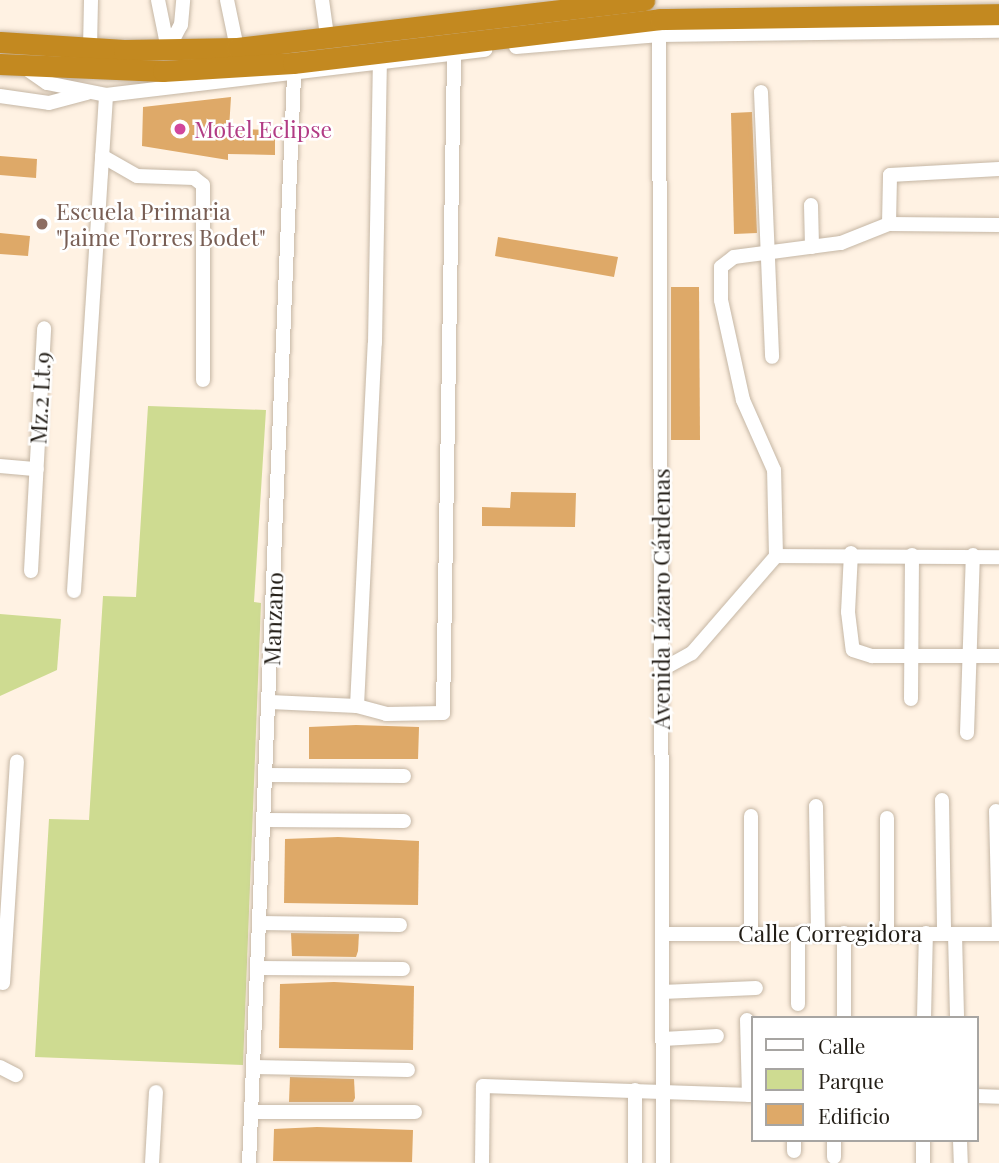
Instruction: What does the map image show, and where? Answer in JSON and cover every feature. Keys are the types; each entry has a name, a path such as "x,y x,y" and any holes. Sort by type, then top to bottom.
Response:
{"highway":[{"path":"0,42 90,48 237,48 640,0"},
{"path":"0,64 163,71 293,63 660,19 999,14"}],"street":[{"path":"90,48 91,0"},
{"path":"158,0 168,49"},
{"path":"168,49 181,25 183,0"},
{"path":"227,0 237,48"},
{"path":"322,0 327,37"},
{"path":"480,20 556,0"},
{"path":"23,66 47,83 88,93 106,94 294,75 454,54 659,35 999,31"},
{"name":"Avenida Lázaro Cárdenas","path":"659,35 663,1163"},
{"path":"270,702 357,706 386,715 436,715 445,705 454,54"},
{"path":"357,706 375,343 380,65"},
{"name":"Manzano","path":"249,1163 294,75"},
{"path":"761,92 772,357"},
{"path":"0,96 49,103 88,93"},
{"path":"74,591 106,94"},
{"path":"102,156 137,176 194,178 203,185 203,380"},
{"path":"889,224 890,175 999,169"},
{"path":"811,205 812,247"},
{"path":"661,670 692,653 776,556 774,470 743,400 718,277 734,257 841,243 889,224 999,225"},
{"name":"Mz.2 Lt.9","path":"31,571 44,328"},
{"path":"0,467 37,469"},
{"path":"776,556 851,553 999,557"},
{"path":"851,553 848,612 853,650 910,656 999,656"},
{"path":"911,699 912,555"},
{"path":"967,733 973,555"},
{"path":"3,983 4,904 18,761"},
{"path":"266,775 404,776"},
{"path":"942,800 957,1016"},
{"path":"816,806 818,933"},
{"path":"996,811 999,934"},
{"path":"751,816 751,933"},
{"path":"887,818 887,933"},
{"path":"264,820 404,821"},
{"path":"260,923 400,925"},
{"path":"798,933 798,1004"},
{"path":"844,933 844,1016"},
{"path":"924,1016 926,933"},
{"name":"Calle Corregidora","path":"662,934 999,934"},
{"path":"258,968 404,969"},
{"path":"662,992 756,988"},
{"path":"747,1020 750,1076"},
{"path":"663,1040 717,1036"},
{"path":"0,1067 16,1075"},
{"path":"254,1067 408,1070"},
{"path":"482,1163 483,1086 750,1095"},
{"path":"635,1090 635,1163"},
{"path":"152,1163 156,1092"},
{"path":"978,1096 999,1097"},
{"path":"252,1112 415,1112"},
{"path":"834,1142 834,1157"},
{"path":"923,1142 923,1163"},
{"path":"960,1142 961,1163"}],"green space":[{"path":"148,406 266,410 254,602 261,603 243,1065 35,1057 49,819 89,820 103,596 136,597"},
{"path":"0,614 61,619 57,670 0,696"}],"building":[{"path":"231,97 229,129 275,130 275,155 228,154 228,160 142,146 143,107"},
{"path":"752,112 757,233 734,234 731,113"},
{"path":"0,156 37,159 36,178 0,175"},
{"path":"0,233 30,236 28,256 0,254"},
{"path":"498,237 618,257 614,277 495,256"},
{"path":"671,287 699,287 700,440 671,440"},
{"path":"511,492 576,493 575,527 482,526 482,507 510,508"},
{"path":"309,727 419,727 418,759 309,759"},
{"path":"338,837 419,841 418,905 284,903 285,839"},
{"path":"291,933 359,934 358,951 356,957 292,956"},
{"path":"334,982 414,986 413,1050 279,1048 280,984"},
{"path":"290,1077 354,1079 355,1098 353,1102 289,1102"},
{"path":"317,1127 413,1130 412,1162 273,1161 274,1129"}],"place":[{"name":"Motel Eclipse","path":"180,129"},
{"name":"Escuela Primaria \"Jaime Torres Bodet\"","path":"42,224"}]}
